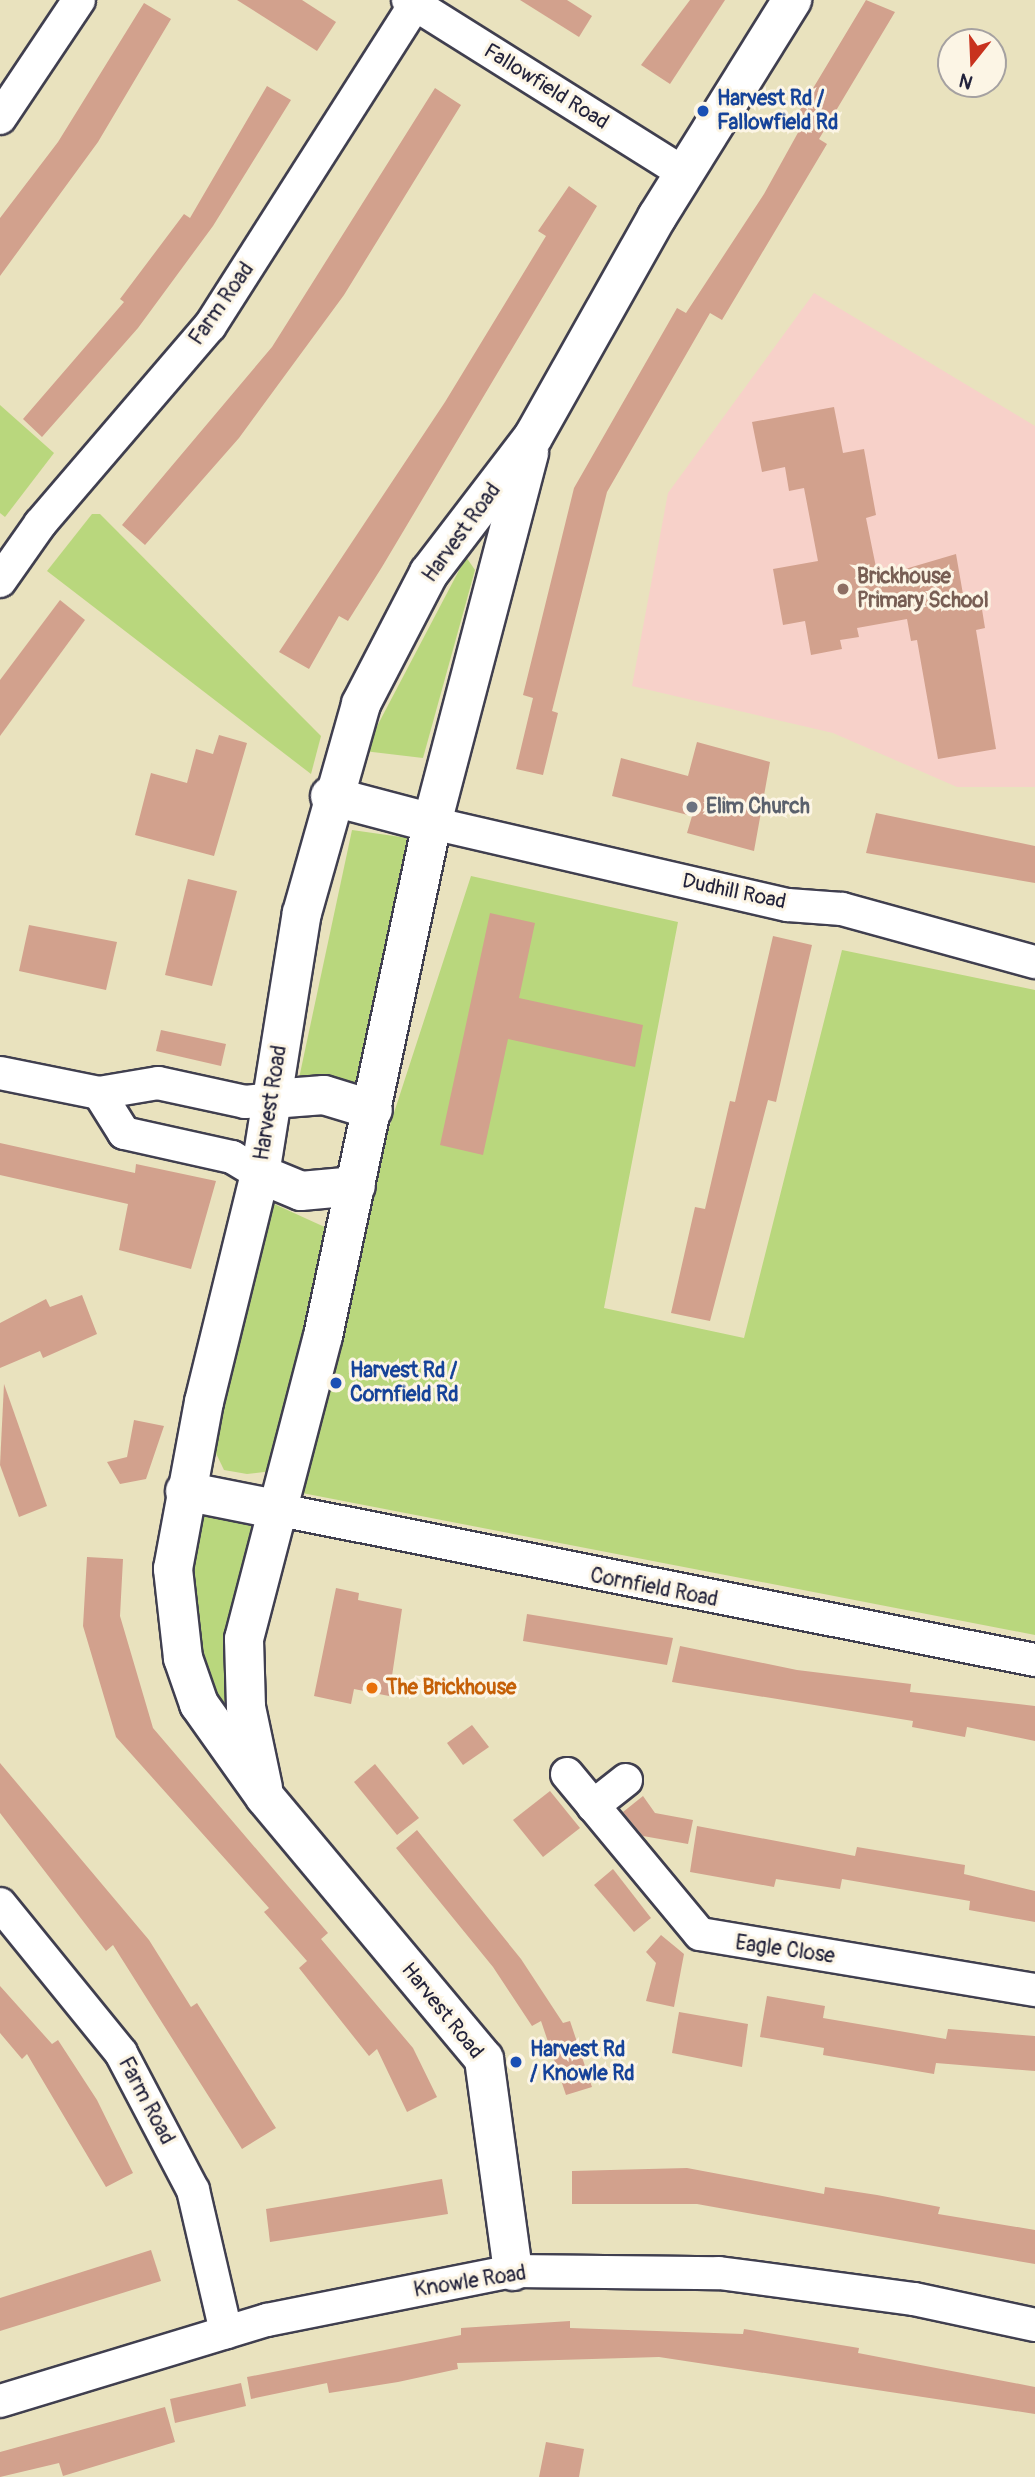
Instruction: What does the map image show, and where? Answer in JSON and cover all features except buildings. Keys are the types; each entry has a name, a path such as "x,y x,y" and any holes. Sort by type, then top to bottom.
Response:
{"street":[{"path":"0,118 79,0"},
{"name":"Harvest Road","path":"513,2271 484,2059 265,1797 199,1704 183,1658 173,1569 185,1491 260,1174 302,913 330,796 360,704 429,573 533,437 684,173 792,0"},
{"name":"Fallowfield Road","path":"411,2 684,173"},
{"name":"Farm Road","path":"0,581 40,524 210,326 411,2"},
{"name":"Harvest Road","path":"265,1797 242,1674 244,1639 356,1186 432,823 533,437"},
{"path":"330,796 432,823"},
{"name":"Dudhill Road","path":"432,823 788,905 842,909 1035,962"},
{"path":"0,1073 99,1093 158,1083 244,1102 324,1096 373,1110"},
{"path":"99,1093 124,1133 232,1157 260,1174 301,1191 356,1186"},
{"path":"185,1491 275,1509"},
{"name":"Cornfield Road","path":"275,1509 1035,1661"},
{"name":"Eagle Close","path":"567,1774 700,1934 1035,1990"},
{"path":"593,1806 626,1780"},
{"name":"Farm Road","path":"0,1904 121,2053 193,2190 226,2332"},
{"name":"Knowle Road","path":"0,2401 226,2332 513,2271 719,2273 914,2299 1035,2325"}],"shaded area":[{"name":"Brickhouse Primary School","path":"814,293 1035,426 1035,787 957,787 833,733 632,686 668,493"}],"green space":[{"path":"0,405 54,453 5,517 0,513"},
{"path":"92,514 100,514 321,736 311,774 47,571"},
{"path":"466,557 475,570 423,758 364,751"},
{"path":"352,830 408,838 362,1084 298,1083"},
{"path":"471,876 678,922 604,1308 744,1338 842,950 1035,990 1035,1635 297,1492 349,1251"},
{"path":"272,1203 329,1229 272,1471 247,1474 224,1470 213,1447"},
{"path":"192,1501 264,1517 245,1756 205,1704 186,1528"}],"place":[{"name":"Harvest Rd / Fallowfield Rd","path":"703,111"},
{"name":"Brickhouse Primary School","path":"843,589"},
{"name":"Elim Church","path":"692,807"},
{"name":"Harvest Rd / Cornfield Rd","path":"336,1383"},
{"name":"The Brickhouse","path":"372,1688"},
{"name":"Harvest Rd / Knowle Rd","path":"516,2062"}]}
